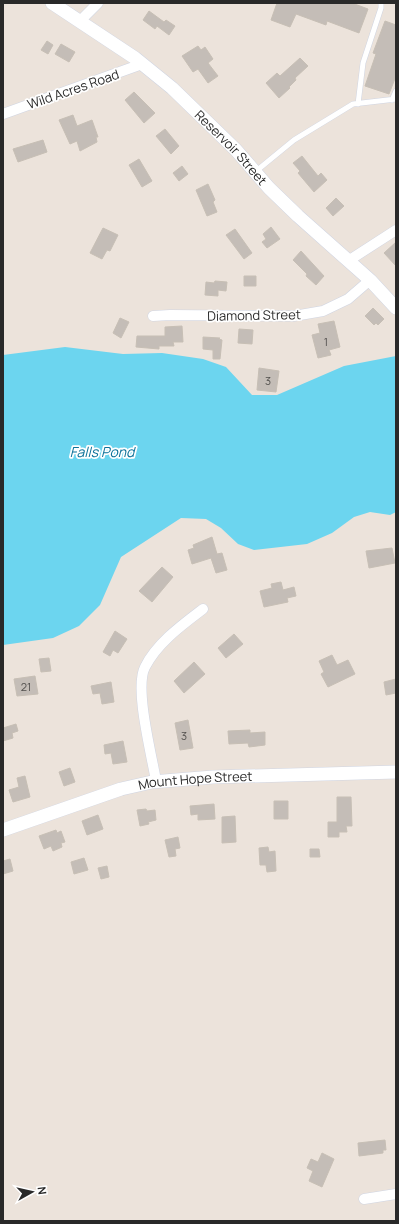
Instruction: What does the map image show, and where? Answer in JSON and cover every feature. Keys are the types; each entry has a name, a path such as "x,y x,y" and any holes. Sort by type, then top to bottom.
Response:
{"street":[{"name":"Reservoir Street","path":"52,3 142,64 172,88 236,150 255,172 298,216 370,280 396,308"},
{"path":"80,21 98,3"},
{"name":"Wild Acres Road","path":"3,114 142,64"},
{"path":"348,261 396,230"},
{"name":"Diamond Street","path":"153,316 294,316 323,311 348,299 370,280"},
{"path":"156,781 140,685 144,668 153,653 203,608"},
{"name":"Mount Hope Street","path":"3,830 120,789 156,781 213,776 396,772"},
{"path":"364,1199 396,1194"}],"lane":[{"path":"358,104 363,63 382,8 381,3"},
{"path":"255,172 294,140 353,104 394,99 396,91"}],"water":[{"name":"Falls Pond","path":"65,347 123,354 162,353 203,359 226,367 252,395 277,395 344,366 396,356 396,512 390,515 370,512 354,517 332,533 307,544 254,550 238,544 221,528 206,519 181,518 121,557 100,605 79,626 53,638 3,645 3,355"}],"building":[{"path":"277,3 352,3 368,9 359,33 327,21 326,25 296,14 290,27 271,20"},
{"path":"149,11 164,22 166,20 175,26 169,35 157,26 155,29 143,20"},
{"path":"385,21 396,25 396,76 389,94 365,86 376,54 373,53"},
{"path":"47,41 53,45 48,54 41,50"},
{"path":"61,44 75,52 69,62 55,54"},
{"path":"198,46 201,50 205,47 213,59 208,63 218,76 208,83 198,69 193,72 182,56"},
{"path":"300,58 308,66 295,78 296,80 289,87 290,88 279,98 266,83 277,73 280,76"},
{"path":"134,92 155,113 144,123 125,100"},
{"path":"73,115 77,126 92,120 98,137 96,137 97,142 80,151 77,141 70,144 59,120"},
{"path":"165,129 179,146 171,154 156,136"},
{"path":"43,140 47,152 18,162 13,149"},
{"path":"302,156 318,176 321,173 327,180 314,192 298,173 300,171 293,163"},
{"path":"139,159 152,181 142,187 129,165"},
{"path":"182,166 188,174 179,181 173,173"},
{"path":"208,184 215,200 213,202 217,212 207,216 196,190"},
{"path":"336,198 344,206 333,216 326,208"},
{"path":"271,227 280,239 267,248 262,242 266,239 263,234"},
{"path":"103,228 118,235 110,251 107,250 102,259 90,253"},
{"path":"235,229 252,253 244,259 226,235"},
{"path":"396,242 396,266 384,253"},
{"path":"301,251 324,276 316,285 306,276 307,274 293,260"},
{"path":"244,276 256,276 256,286 244,286"},
{"path":"215,281 227,282 226,291 218,290 218,296 205,295 206,282 214,283"},
{"path":"373,308 384,319 378,325 376,323 374,325 365,316"},
{"path":"120,318 129,322 121,338 113,333"},
{"path":"334,321 340,347 329,350 331,355 318,358 312,335 320,333 318,324"},
{"path":"182,326 183,342 173,342 174,346 159,346 159,349 136,347 137,336 165,336 165,327"},
{"path":"239,329 253,330 252,344 238,343"},
{"path":"203,337 220,338 219,339 222,340 220,359 213,359 213,350 203,349"},
{"path":"259,368 279,371 276,392 257,390"},
{"path":"212,537 217,554 222,553 227,570 216,573 211,558 192,564 188,550 194,548 193,545"},
{"path":"392,548 395,563 369,568 366,551"},
{"path":"162,567 173,577 152,602 139,591"},
{"path":"281,582 283,590 294,587 296,596 287,598 288,602 264,607 260,591 272,588 271,584"},
{"path":"115,631 127,639 118,653 113,650 110,656 103,652"},
{"path":"234,634 243,644 226,658 218,648"},
{"path":"332,655 337,665 348,660 355,674 328,687 321,674 324,672 319,661"},
{"path":"49,658 51,671 41,672 39,659"},
{"path":"194,662 205,674 184,693 174,681"},
{"path":"35,676 38,694 17,696 14,679"},
{"path":"396,679 396,693 386,695 384,682"},
{"path":"111,682 114,702 102,704 100,693 93,694 91,686"},
{"path":"188,720 193,748 180,750 175,723"},
{"path":"16,724 18,731 12,733 13,738 3,741 3,728"},
{"path":"250,730 250,733 265,732 265,745 249,747 248,743 229,744 228,731"},
{"path":"123,741 127,762 113,764 111,753 105,754 104,745"},
{"path":"70,768 75,782 64,786 59,772"},
{"path":"25,776 30,797 13,802 9,790 19,787 17,778"},
{"path":"337,797 351,797 352,826 346,826 347,832 339,832 339,837 328,837 328,822 337,822"},
{"path":"274,801 288,801 288,819 274,819"},
{"path":"214,804 215,819 198,820 198,814 191,815 190,806"},
{"path":"146,809 147,811 155,810 156,820 148,822 149,824 140,826 137,810"},
{"path":"98,815 103,829 87,835 82,821"},
{"path":"235,816 236,842 222,843 222,817"},
{"path":"56,830 57,833 61,831 65,842 61,843 62,847 53,851 51,846 44,849 39,836"},
{"path":"178,837 180,848 175,849 176,856 169,857 165,840"},
{"path":"268,847 269,852 275,851 276,871 267,872 266,865 260,865 259,848"},
{"path":"310,849 319,849 320,857 310,857"},
{"path":"84,858 88,870 74,874 71,862"},
{"path":"10,859 13,871 3,874 3,861"},
{"path":"107,866 109,877 101,879 98,868"},
{"path":"385,1140 386,1150 383,1150 383,1153 359,1156 358,1143"},
{"path":"322,1153 334,1159 322,1187 309,1181 313,1171 307,1168 311,1159 318,1162"}]}
